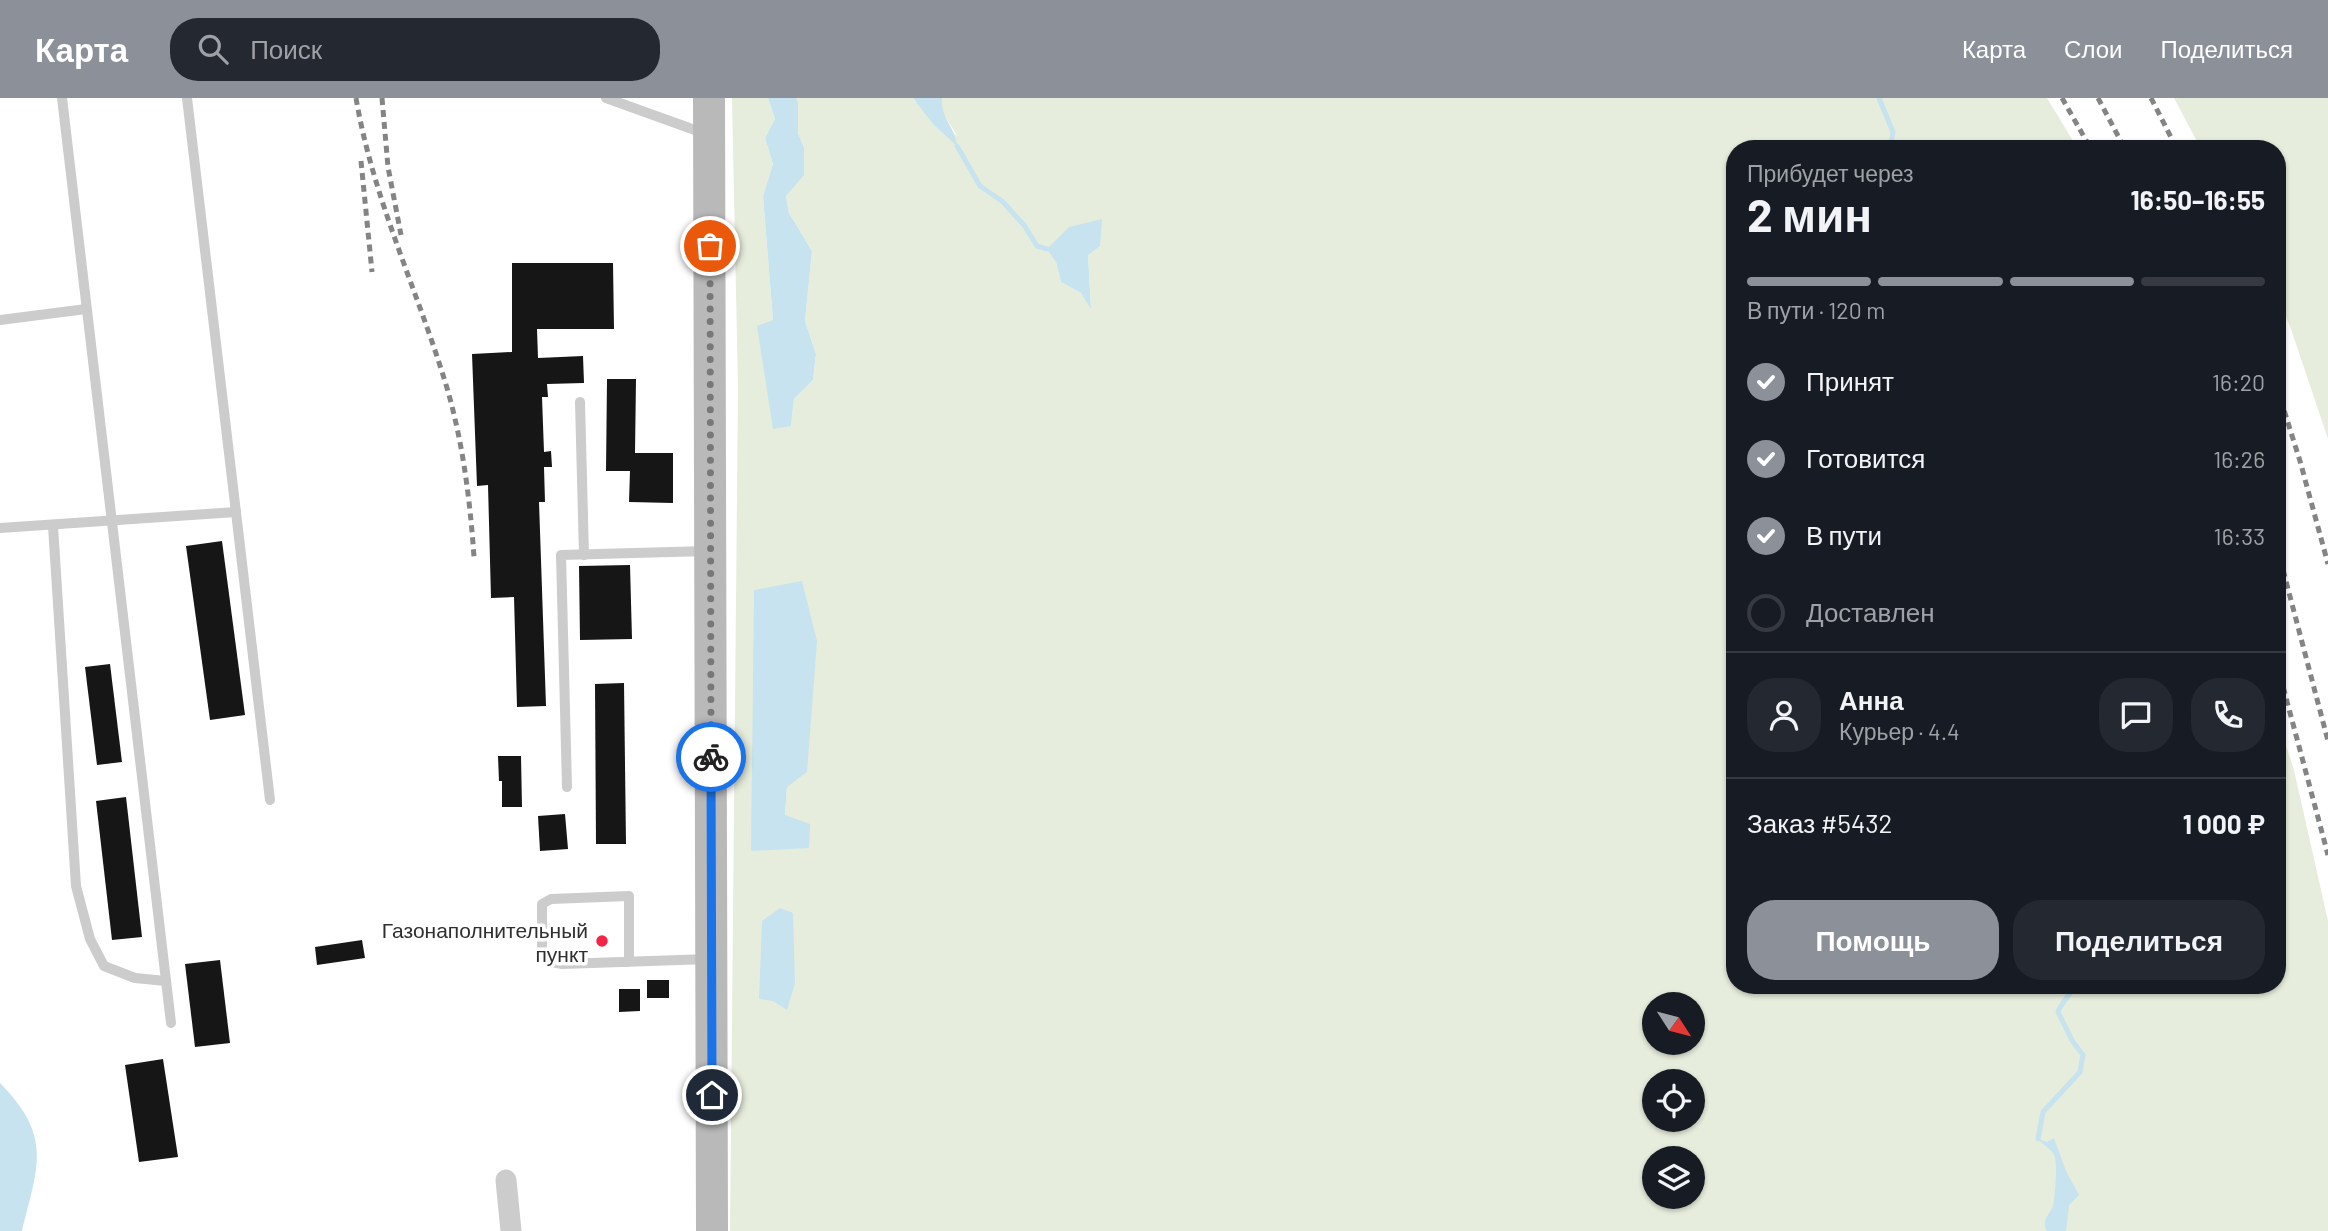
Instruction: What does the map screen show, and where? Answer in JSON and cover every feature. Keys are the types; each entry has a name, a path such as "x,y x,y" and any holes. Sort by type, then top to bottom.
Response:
{"main road":[{"path":"709,98 712,1231"}],"street":[{"path":"506,1180 511,1231"}],"lane":[{"path":"62,98 171,1023"},
{"path":"187,98 270,800"},
{"path":"606,98 709,135"},
{"path":"0,320 86,309"},
{"path":"580,402 584,555"},
{"path":"0,528 236,512"},
{"path":"52,526 76,886 90,939 104,966 135,978 166,981"},
{"path":"567,787 561,555 710,551"},
{"path":"629,961 629,896 551,899 542,904 542,952 552,962 562,964 711,958"}],"green space":[{"path":"732,98 768,98 775,119 765,138 773,164 763,196 773,320 791,426 794,399 813,380 816,354 805,321 812,251 789,213 786,196 804,147 798,133 796,98 913,98 957,136 941,109 942,98 2047,98 2073,140 1726,140 1726,994 2286,994 2286,746 2328,921 2328,1231 730,1231 738,389","holes":["1088,255 1091,307 1081,293 1061,282 1056,262","754,590 787,787 785,816"]},
{"path":"2174,98 2328,98 2328,439 2286,316 2286,140 2196,140"}],"water":[{"path":"768,98 796,98 798,103 798,133 804,147 804,175 786,196 789,213 812,251 805,321 816,354 813,380 794,399 791,426 773,429 757,326 773,320 763,196 773,164 765,138 775,119"},
{"path":"913,98 942,98 943,111 957,146 933,124"},
{"path":"1102,219 1100,246 1088,255 1091,309 1081,293 1061,282 1056,262 1047,249 1069,227"},
{"path":"802,581 817,641 807,772 787,787 785,815 810,824 809,848 751,851 754,590"},
{"path":"780,908 793,913 795,983 787,1010 773,1001 759,999 762,921"},
{"path":"0,1083 28,1120 37,1153 33,1188 22,1231 0,1231"},
{"path":"2054,1138 2066,1171 2079,1195 2069,1205 2066,1231 2047,1231 2045,1224 2053,1206 2056,1165 2053,1153 2038,1139 2047,1142"}],"building":[{"path":"512,263 613,263 614,329 537,329 538,358 583,356 584,383 547,384 548,397 542,397 544,452 551,451 552,467 544,467 545,502 539,502 546,706 517,707 514,597 491,598 488,485 477,486 472,354 512,352"},
{"path":"607,379 636,379 635,453 673,453 673,503 629,502 630,471 606,471"},
{"path":"222,541 245,715 210,720 186,546"},
{"path":"630,565 632,639 580,640 579,566"},
{"path":"110,664 122,762 97,765 85,667"},
{"path":"624,683 626,844 596,844 595,684"},
{"path":"498,756 521,756 522,807 502,807"},
{"path":"126,797 142,937 112,940 96,801"},
{"path":"565,814 568,849 540,851 538,816"},
{"path":"362,940 365,958 317,965 315,947"},
{"path":"220,960 230,1043 195,1047 185,964"},
{"path":"647,980 669,980 669,998 647,998"},
{"path":"619,989 640,989 640,1011 619,1012"},
{"path":"163,1059 178,1157 139,1162 125,1065"}],"waterway":[{"path":"1879,98 1893,132 1892,140"},
{"path":"957,146 980,186 1002,201 1024,225 1037,246 1047,249"},
{"path":"2038,1139 2043,1112 2080,1072 2083,1055 2073,1042 2058,1012 2070,994"}],"railway":[{"path":"356,98 373,172 453,409 465,472 474,557"},
{"path":"382,98 388,167 401,235"},
{"path":"2062,98 2086,140"},
{"path":"2098,98 2120,140"},
{"path":"2151,98 2172,140"},
{"path":"361,161 372,272"},
{"path":"2286,417 2328,564"},
{"path":"2286,581 2328,741"},
{"path":"2286,698 2328,855"}],"way so far":[{"path":"710,246 711,757"}],"place":[{"name":"Газонаполнительный пункт","path":"602,941"}],"route":[{"path":"711,757 712,1095"}]}
